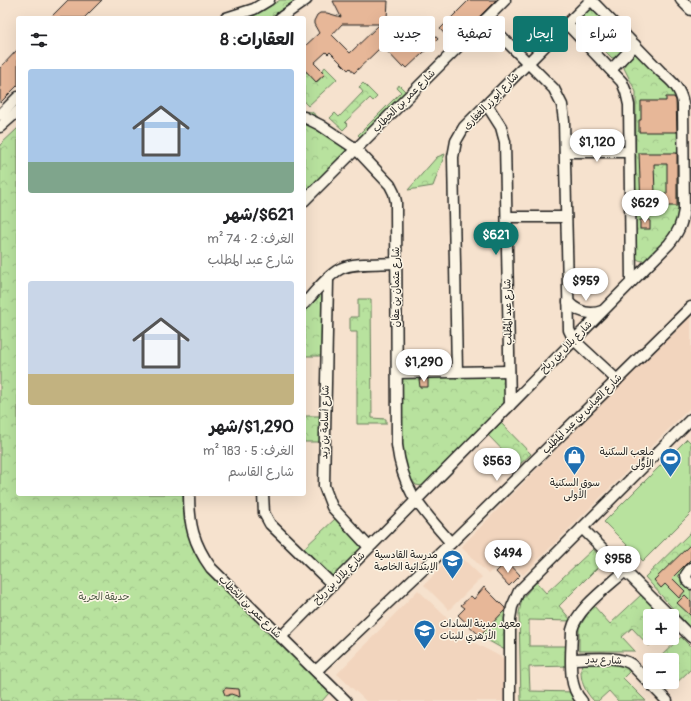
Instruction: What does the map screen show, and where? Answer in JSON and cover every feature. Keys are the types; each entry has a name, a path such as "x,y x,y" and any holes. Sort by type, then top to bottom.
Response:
{"street":[{"path":"232,16 254,8 270,0"},
{"path":"283,16 306,0"},
{"name":"شارع عمر بن الخطاب","path":"489,16 505,0"},
{"name":"شارع ابو زر الغفارى","path":"568,23 591,0"},
{"name":"شارع بلال بن رباح","path":"281,637 669,244 681,226 684,210 687,148 683,104 680,93 674,83 661,72 591,0"},
{"path":"681,0 691,10"},
{"path":"568,25 622,82 626,92 629,105 631,282"},
{"path":"505,40 554,89 558,97 563,113 565,152 569,330 574,340 617,380"},
{"path":"611,70 635,44"},
{"name":"شارع عمر بن الخطاب","path":"306,199 453,52"},
{"name":"شارع ابو زر الغفارى","path":"457,372 453,154 456,141 461,132 487,104 539,52"},
{"path":"0,115 16,99"},
{"name":"شارع عبد المطلب","path":"487,104 501,127 505,142 510,405"},
{"path":"0,127 16,113"},
{"name":"شارع عثمان بن عفان","path":"306,118 320,125 356,150 390,185 394,193 396,202 397,445 399,461 407,485 415,501 451,543"},
{"path":"565,152 629,152"},
{"path":"507,217 566,217"},
{"path":"306,302 338,270 351,266 396,263"},
{"name":"شارع أسامة بن زيد","path":"328,280 324,486 332,507 369,548"},
{"path":"568,302 582,312 592,314 602,311"},
{"name":"شارع العباس بن عبد المطلب","path":"316,671 451,543 691,307"},
{"path":"397,373 509,371"},
{"path":"510,701 510,619 514,602 519,591 691,419"},
{"name":"شارع عمر بن الخطاب","path":"189,496 190,521 193,533 203,557 211,568 346,701"},
{"path":"262,496 264,513 270,524 333,585"},
{"path":"582,528 663,609"},
{"path":"691,568 686,575 687,580 691,584"},
{"path":"582,701 577,695 573,686 572,630 576,619 582,610 625,571"},
{"path":"679,625 691,637"},
{"name":"شارع بدر","path":"572,659 625,660 631,664 667,701"}],"shaded area":[{"name":"سوق السكنية الأولى","path":"691,311 691,407 523,575 506,558 488,574 461,547"},
{"name":"مدرسة القادسية الإبتدائية الخاصة","path":"456,552 482,577 449,610 424,585"},
{"name":"معهد مدينة السادات الأزهري للبنات","path":"418,590 471,641 505,659 506,701 366,701 337,674"}],"green space":[{"path":"280,0 297,0 272,16 253,16"},
{"path":"589,10 596,10 602,16 584,16"},
{"path":"606,52 624,52 619,57 612,58"},
{"path":"635,53 640,53 680,89 679,227 648,259 642,261 635,257 636,92 624,68 625,64"},
{"path":"325,67 337,79 308,106 306,104 306,73 317,82 325,74 322,71"},
{"path":"363,83 377,97 373,101 370,98 345,122 348,125 343,130 330,118 335,113 339,117 363,92 359,87"},
{"path":"399,85 407,93 361,138 358,135 401,92 397,88"},
{"path":"306,111 312,112 356,149 306,199"},
{"name":"حديقة الحرية","path":"16,130 16,496 183,496 184,519 190,538 217,580 234,599 329,693 322,701 0,701 0,145"},
{"path":"445,154 433,186 408,190 437,157"},
{"path":"322,294 321,356 306,356 306,309"},
{"path":"358,299 371,299 372,418 386,419 386,424 357,424 357,332 350,332 350,317 358,317"},
{"path":"401,375 504,375 506,384 507,394 503,406 422,486 416,485 411,479 403,457"},
{"path":"306,416 320,416 321,442 306,442"},
{"path":"500,422 531,454 518,466 487,434"},
{"name":"ملعب السكنية الأولى","path":"687,439 691,443 691,513 643,561 604,522"},
{"path":"336,518 362,546 362,548 333,576 331,576 303,549"},
{"path":"691,532 691,544 662,587 691,559 691,563 678,576 691,589 691,629 679,615 679,609 673,609 645,577"},
{"path":"593,549 604,561 559,606 572,621 529,620 529,646 568,646 569,666 529,667 530,691 574,692 577,701 521,701 519,613 522,599 536,582 546,593"},
{"path":"642,594 653,606 650,609 643,609 643,640 632,628 622,637 635,651 579,651 579,628 593,605 610,624"},
{"path":"505,610 505,650 480,636"},
{"path":"681,637 691,647 691,669 679,680 679,653 664,653 673,645 679,645 679,639"},
{"path":"583,661 626,661 633,668 623,678 646,701 618,701 609,691 598,701 594,701 590,697 582,682 581,672"}],"building":[{"path":"68,0 102,0 86,16 52,16"},
{"path":"469,0 496,0 480,16 453,16"},
{"path":"333,1 388,1 387,16 379,16 379,24 342,24 332,35 350,53 379,25 379,49 354,73 350,68 348,70 330,52 328,54 326,52 314,63 325,74 316,82 306,71 306,45 319,33 314,24 317,15 320,13 327,13 341,17"},
{"path":"16,51 16,87 0,103 0,68"},
{"path":"388,52 424,52 407,68 404,65 402,67"},
{"path":"666,97 674,97 676,100 677,132 639,132 639,120 641,120 641,101 666,101"},
{"path":"639,153 677,153 677,206 641,206","holes":["654,164 667,164 667,194 655,194"]},
{"path":"640,220 650,220 650,229 640,229"},
{"path":"419,379 428,379 428,387 420,387"},
{"path":"691,544 691,559 672,578 685,591 679,598 665,584 661,588 654,580"},
{"path":"507,561 520,575 509,586 496,572"},
{"path":"484,587 505,608 505,610 480,636 458,615 465,608 461,605 471,596 474,599"},
{"path":"685,595 691,601 691,616 677,603"},
{"path":"226,688 239,689 240,697 231,694 227,696 225,695 223,690"}],"place":[{"name":"سوق السكنية الأولى","path":"575,476"},
{"name":"ملعب السكنية الأولى","path":"670,478"},
{"name":"مدرسة القادسية الإبتدائية الخاصة","path":"453,580"},
{"name":"معهد مدينة السادات الأزهري للبنات","path":"424,650"}]}
